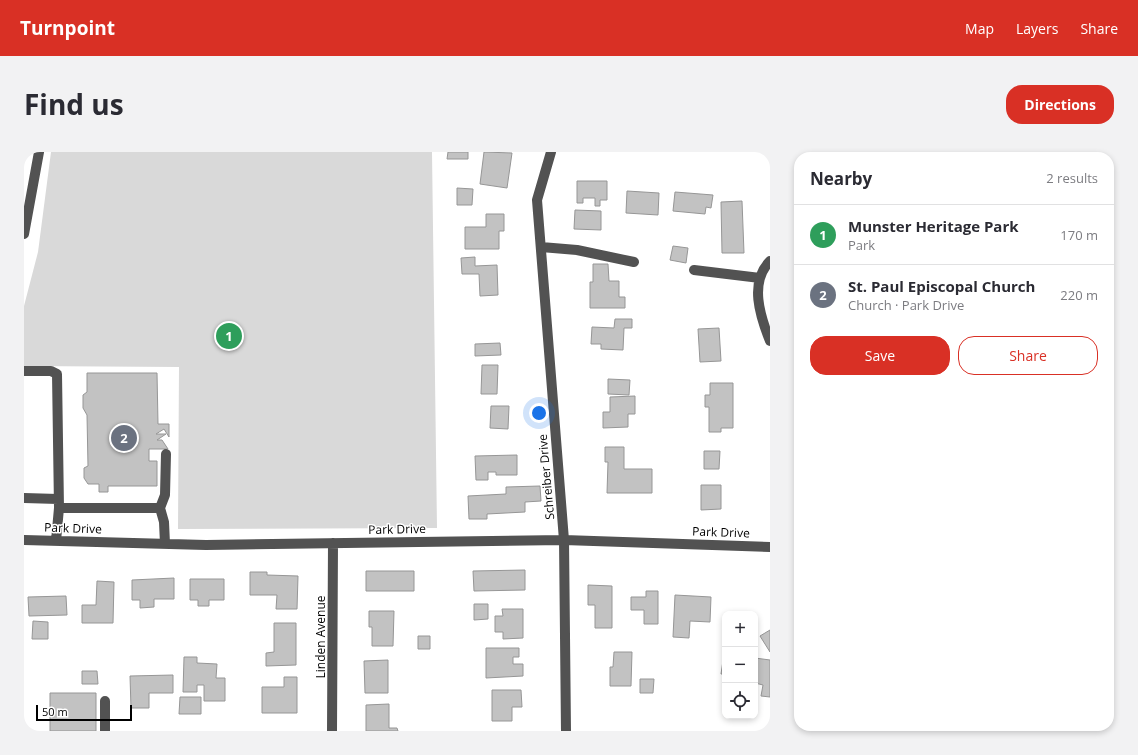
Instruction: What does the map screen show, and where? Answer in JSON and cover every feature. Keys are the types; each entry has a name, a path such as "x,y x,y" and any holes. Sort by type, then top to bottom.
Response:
{"street":[{"path":"24,234 38,152"},
{"name":"Schreiber Drive","path":"551,152 537,200 564,540 566,731"},
{"path":"541,247 577,250 634,262"},
{"path":"770,261 762,269 757,294 770,341"},
{"path":"694,270 760,278"},
{"path":"24,371 52,371 57,374 58,503 56,541"},
{"path":"165,544 164,522 160,508 165,495 166,454"},
{"path":"24,498 58,503 160,508"},
{"name":"Park Drive","path":"24,540 206,546 564,540 770,547"},
{"name":"Linden Avenue","path":"332,731 333,543"},
{"path":"105,701 105,731"}],"shaded area":[{"path":"51,152 432,152 437,528 178,529 179,367 24,366 24,306 38,252"}],"building":[{"path":"448,152 468,152 468,159 447,159"},
{"path":"484,152 512,153 507,188 480,184"},
{"path":"577,181 607,181 607,200 600,200 600,206 595,206 595,198 583,198 583,203 577,203"},
{"path":"457,188 473,189 472,205 457,205"},
{"path":"627,191 659,193 658,215 626,213"},
{"path":"675,192 713,195 711,208 706,207 705,214 673,211"},
{"path":"742,201 744,253 722,253 721,202"},
{"path":"575,210 601,211 601,230 574,229"},
{"path":"486,214 504,214 504,231 499,231 499,249 465,249 465,227 486,227"},
{"path":"673,246 688,248 686,263 670,260"},
{"path":"475,257 475,266 497,265 498,295 480,296 479,274 462,274 461,258"},
{"path":"593,264 608,264 609,281 619,281 619,297 625,297 625,308 590,308 590,282 593,282"},
{"path":"615,319 632,319 632,328 624,328 623,350 601,349 601,344 591,344 592,327 614,328"},
{"path":"719,328 721,361 700,362 698,329"},
{"path":"500,343 501,355 475,356 475,344"},
{"path":"482,365 498,365 497,394 481,394"},
{"path":"87,373 157,373 158,424 169,424 169,437 164,429 156,434 166,434 157,440 162,440 168,449 149,449 149,461 157,461 157,486 108,486 108,492 99,492 99,484 88,484 84,478 84,468 88,466 87,415 83,408 83,395 87,392"},
{"path":"608,379 630,380 629,395 608,394"},
{"path":"710,383 733,383 733,428 721,428 721,432 709,432 709,407 705,407 705,395 710,395"},
{"path":"635,396 635,414 628,414 628,427 603,428 603,412 610,412 610,397"},
{"path":"491,406 509,406 508,429 490,428"},
{"path":"605,447 624,447 624,469 652,469 652,493 607,493 608,462 605,462"},
{"path":"704,451 720,451 719,469 704,469"},
{"path":"517,455 517,475 496,475 496,472 488,472 488,480 476,480 475,456"},
{"path":"701,485 721,485 721,509 701,510"},
{"path":"540,486 541,501 525,502 525,512 487,514 487,519 469,519 468,496 506,494 506,487"},
{"path":"525,570 525,590 474,591 473,571"},
{"path":"366,571 414,571 414,591 366,591"},
{"path":"250,572 267,572 267,575 298,576 297,609 276,609 277,595 250,595"},
{"path":"174,578 174,599 154,599 154,607 140,608 140,600 132,600 132,580"},
{"path":"190,579 224,579 224,600 209,600 209,606 198,606 198,600 190,600"},
{"path":"97,581 114,582 113,623 82,623 82,605 96,605"},
{"path":"588,585 612,586 612,628 595,628 595,605 588,605"},
{"path":"646,591 658,591 658,624 644,624 644,610 631,610 631,597 646,597"},
{"path":"675,595 711,597 710,622 690,621 689,638 673,637"},
{"path":"66,596 67,615 29,616 28,597"},
{"path":"474,604 488,604 488,619 474,620"},
{"path":"502,609 523,609 523,638 503,639 503,632 495,632 495,616 503,616"},
{"path":"369,611 394,611 393,646 372,646 372,627 369,627"},
{"path":"33,621 48,622 48,639 32,639"},
{"path":"274,623 296,623 296,665 266,666 266,653 274,652"},
{"path":"770,630 770,652 760,636"},
{"path":"418,636 430,636 430,649 418,649"},
{"path":"486,648 519,648 519,657 513,657 513,664 523,664 523,676 486,678"},
{"path":"614,652 632,652 631,686 610,686 610,667 613,667"},
{"path":"184,657 197,657 197,663 217,664 216,678 225,678 225,701 204,701 204,685 197,685 197,692 183,692"},
{"path":"758,658 770,660 770,697 761,696 763,685 758,684"},
{"path":"388,660 388,693 365,693 364,661"},
{"path":"82,671 97,671 98,684 82,684"},
{"path":"173,675 173,693 149,693 149,708 131,708 130,676"},
{"path":"284,677 297,677 297,713 262,713 262,687 284,687"},
{"path":"640,679 654,679 653,693 640,693"},
{"path":"492,690 521,690 522,707 512,707 512,721 492,721"},
{"path":"50,693 96,693 96,731 50,731"},
{"path":"180,697 201,697 201,714 179,714"},
{"path":"389,704 389,728 397,728 398,731 366,731 366,705"}],"place":[{"name":"Munster Heritage Park","path":"229,336"},
{"name":"St. Paul Episcopal Church","path":"124,438"}]}
